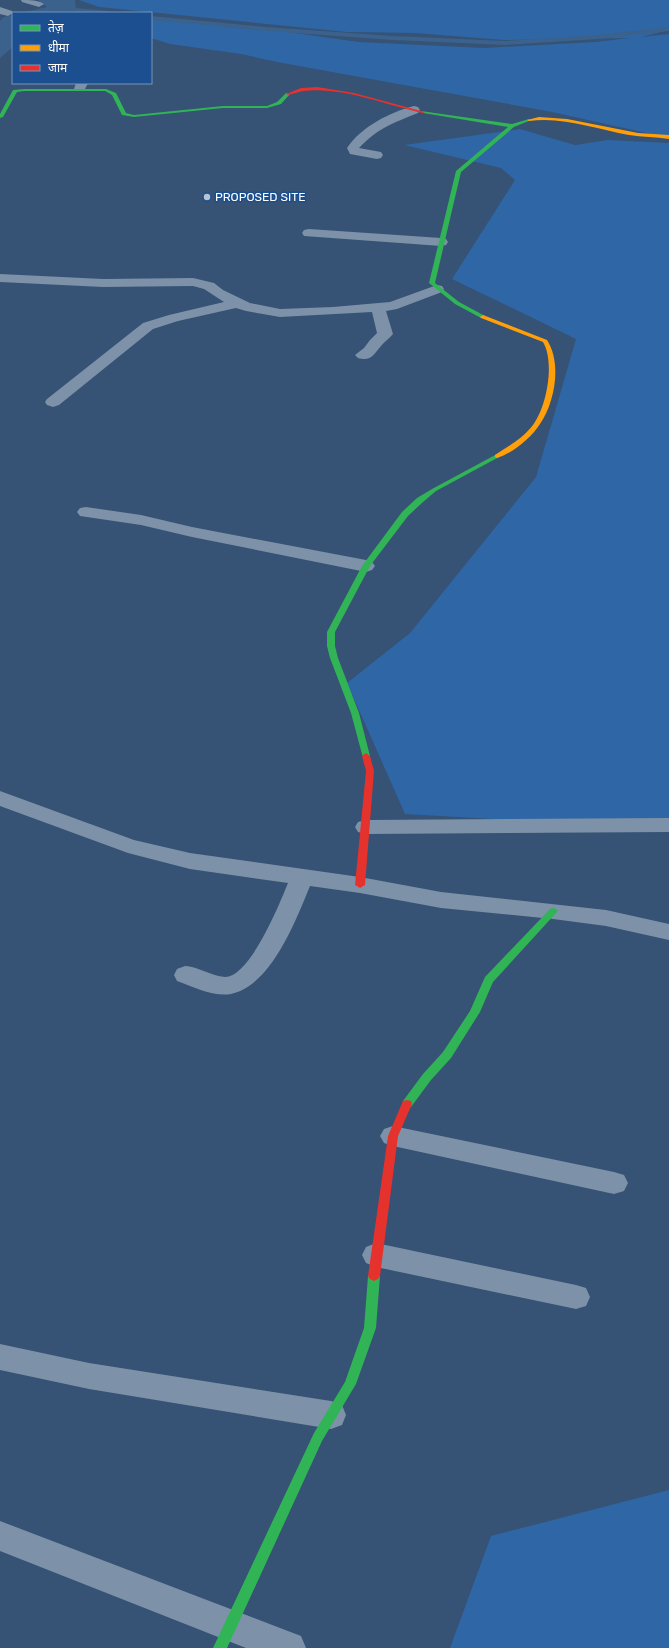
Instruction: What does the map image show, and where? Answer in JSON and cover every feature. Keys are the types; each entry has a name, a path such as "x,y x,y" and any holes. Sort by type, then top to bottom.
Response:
{"street":[{"path":"26,0 39,4"},
{"path":"1,117 13,94 18,90 81,86 110,91 114,94 124,114 127,115 223,107 268,107 275,105 289,93 306,89 348,92 414,110 512,126"},
{"path":"377,155 357,152 353,148 367,132 414,110"},
{"path":"360,885 370,771 355,714 334,658 331,646 331,632 366,566 405,514 420,500 434,490 511,448 529,433 541,418 549,392 552,374 550,346 546,341 482,317 458,304 437,289 432,283 459,171 512,126 536,118 558,119 640,135 669,137"},
{"path":"309,233 441,242"},
{"path":"0,278 103,283 193,282 209,286 246,307 280,313 378,308 398,305 437,289"},
{"path":"53,402 148,326 174,318 238,303"},
{"path":"362,355 370,351 375,342 385,334 378,308"},
{"path":"86,512 141,520 192,532 366,566"},
{"path":"0,798 128,846 190,862 360,885 441,900 553,911 606,918 669,932"},
{"path":"366,827 669,825"},
{"path":"186,975 218,985 232,985 245,979 274,941 302,877"},
{"path":"225,1637 318,1437 350,1384 370,1328 376,1255 393,1136 407,1103 427,1077 447,1055 475,1012 489,980 553,911"},
{"path":"393,1136 614,1183"},
{"path":"376,1255 576,1296"},
{"path":"0,1357 89,1376 331,1415"},
{"path":"0,1536 225,1637 289,1648"}],"shaded area":[{"path":"38,0 75,0 76,10 73,12 25,12 47,7"},
{"path":"79,0 669,0 669,30 641,37 669,34 669,138 552,112 277,62 241,54 170,44 152,38 152,17 266,29 359,42 484,48 595,42 630,38 504,40 415,33 347,32 99,7"},
{"path":"12,15 12,48 0,58 0,21 4,17"},
{"path":"520,129 575,145 608,140 669,143 669,829 405,814 347,683 410,633 536,477 576,339 452,279 515,180 501,168 404,145"},
{"path":"669,1490 669,1648 450,1648 491,1536"}],"waterway":[{"path":"76,10 98,12"},
{"path":"152,18 266,29 393,38 505,43 598,37 669,29"}],"traffic: fast":[{"path":"1,117 15,91 24,90 106,90 114,94 124,114 134,116 223,107 267,107 279,103 288,94"},
{"path":"423,112 512,126"},
{"path":"483,317 457,303 432,283 459,171 512,126 529,120"},
{"path":"366,756 355,713 334,658 331,646 331,632 366,566 405,514 420,500 434,490 497,456"},
{"path":"407,1104 427,1077 447,1055 475,1012 489,980 553,911"},
{"path":"220,1648 318,1437 350,1384 370,1328 374,1276"}],"traffic: slow":[{"path":"529,120 552,118 638,135 669,137"},
{"path":"483,317 545,341 552,357 552,378 550,390 541,418 533,430 516,445 497,456"}],"traffic: jam":[{"path":"288,94 301,90 317,89 335,91 354,94 423,112"},
{"path":"360,885 370,771 366,756"},
{"path":"374,1276 393,1136 407,1104"}],"place":[{"name":"PROPOSED SITE","path":"207,197"}]}
